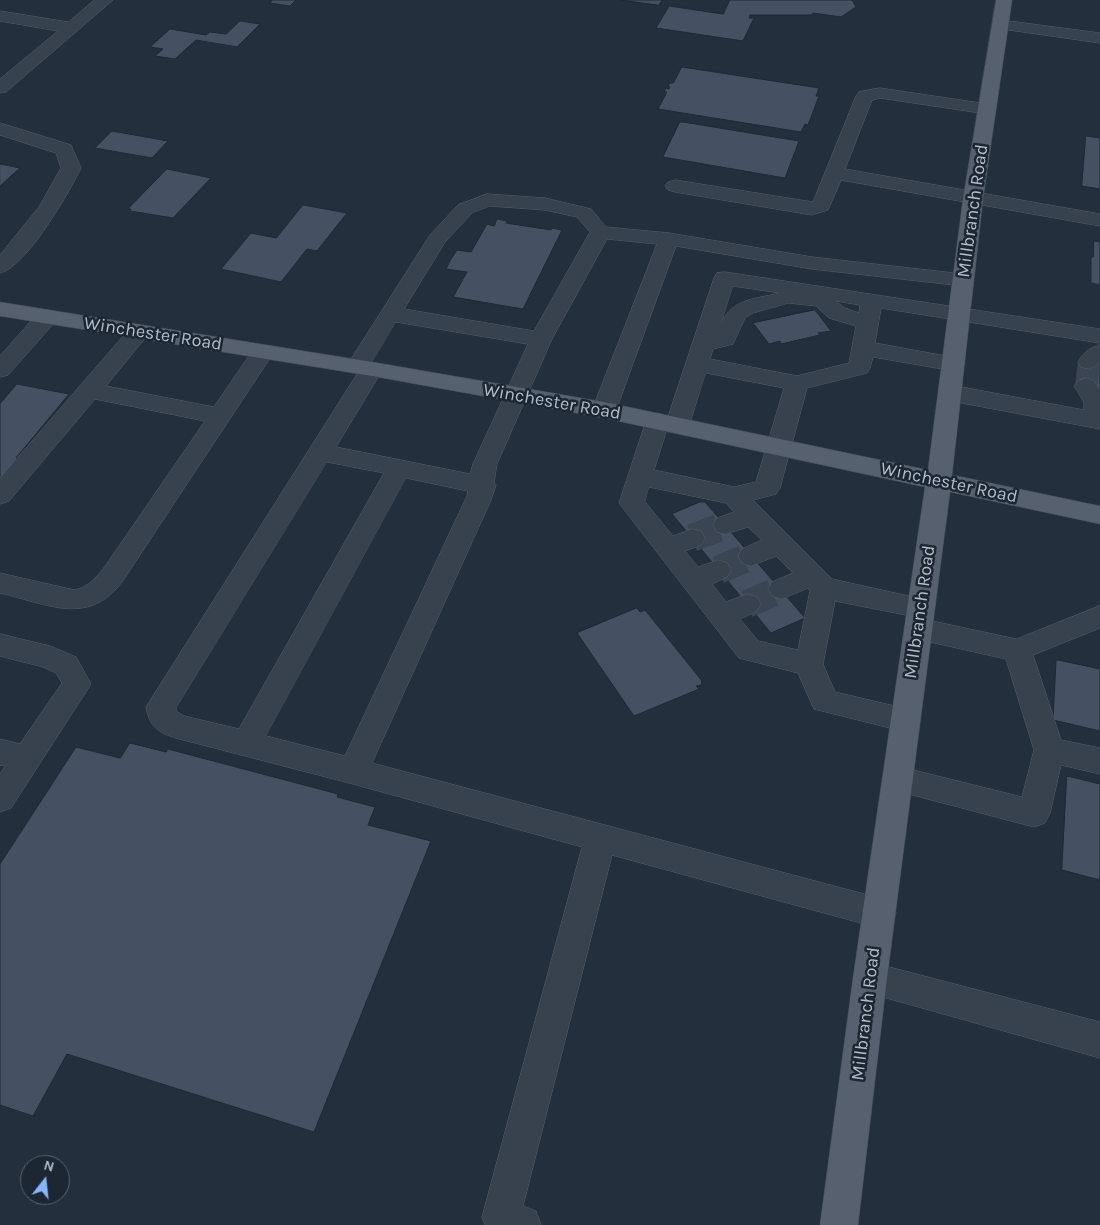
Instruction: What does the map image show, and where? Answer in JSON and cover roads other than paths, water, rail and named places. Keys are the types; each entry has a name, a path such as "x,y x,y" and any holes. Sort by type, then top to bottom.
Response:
{"main road":[{"name":"Millbranch Road","path":"840,1225 870,978 951,393 973,199 1004,0"},
{"name":"Winchester Road","path":"0,309 365,368 604,410 1100,515"}],"street":[{"path":"0,88 105,0"},
{"path":"4,11 72,28"},
{"path":"1001,25 1100,38"},
{"path":"675,186 812,209 821,206 865,96 880,93 987,109"},
{"path":"0,267 27,240 62,190 71,168 64,149 2,131"},
{"path":"834,173 1100,220"},
{"path":"879,913 353,771 176,726 163,718 161,707 320,452 365,368 391,314 437,239 465,209 488,200 545,204 584,213 600,232 669,239 812,263 963,280"},
{"path":"353,771 478,500 483,485 482,472 485,464 541,339 600,232"},
{"path":"604,410 669,239"},
{"path":"809,664 749,650 632,504 640,476 668,423 700,355 725,278 1100,336"},
{"path":"700,355 725,339 736,315 745,308 789,297 810,298 823,302 837,313 868,324"},
{"path":"700,355 797,383 859,368 872,300"},
{"path":"391,314 541,339"},
{"path":"0,370 47,317"},
{"path":"0,495 139,332"},
{"path":"864,348 954,364"},
{"path":"0,583 74,600 91,596 102,588 115,572 263,352"},
{"path":"640,476 734,496 767,488 797,383"},
{"path":"89,390 221,416"},
{"path":"951,393 1096,405"},
{"path":"320,452 483,485"},
{"path":"246,744 399,468"},
{"path":"734,496 818,581 920,618 1017,650 1100,617"},
{"path":"726,525 753,515"},
{"path":"668,548 692,538"},
{"path":"751,556 780,544"},
{"path":"693,580 718,570"},
{"path":"782,589 818,581"},
{"path":"818,581 809,664 824,701 906,720"},
{"path":"721,616 747,604"},
{"path":"0,645 50,657 66,665 77,684 14,756 0,799"},
{"path":"898,779 1034,813 1049,750 1017,650"},
{"path":"1049,750 1100,761"},
{"path":"522,1225 501,1217 600,838"},
{"path":"870,978 1100,1040"}],"tunnel":[{"path":"1086,386 1089,362"},
{"path":"692,538 726,525"},
{"path":"718,570 751,556"},
{"path":"747,604 782,589"}]}
